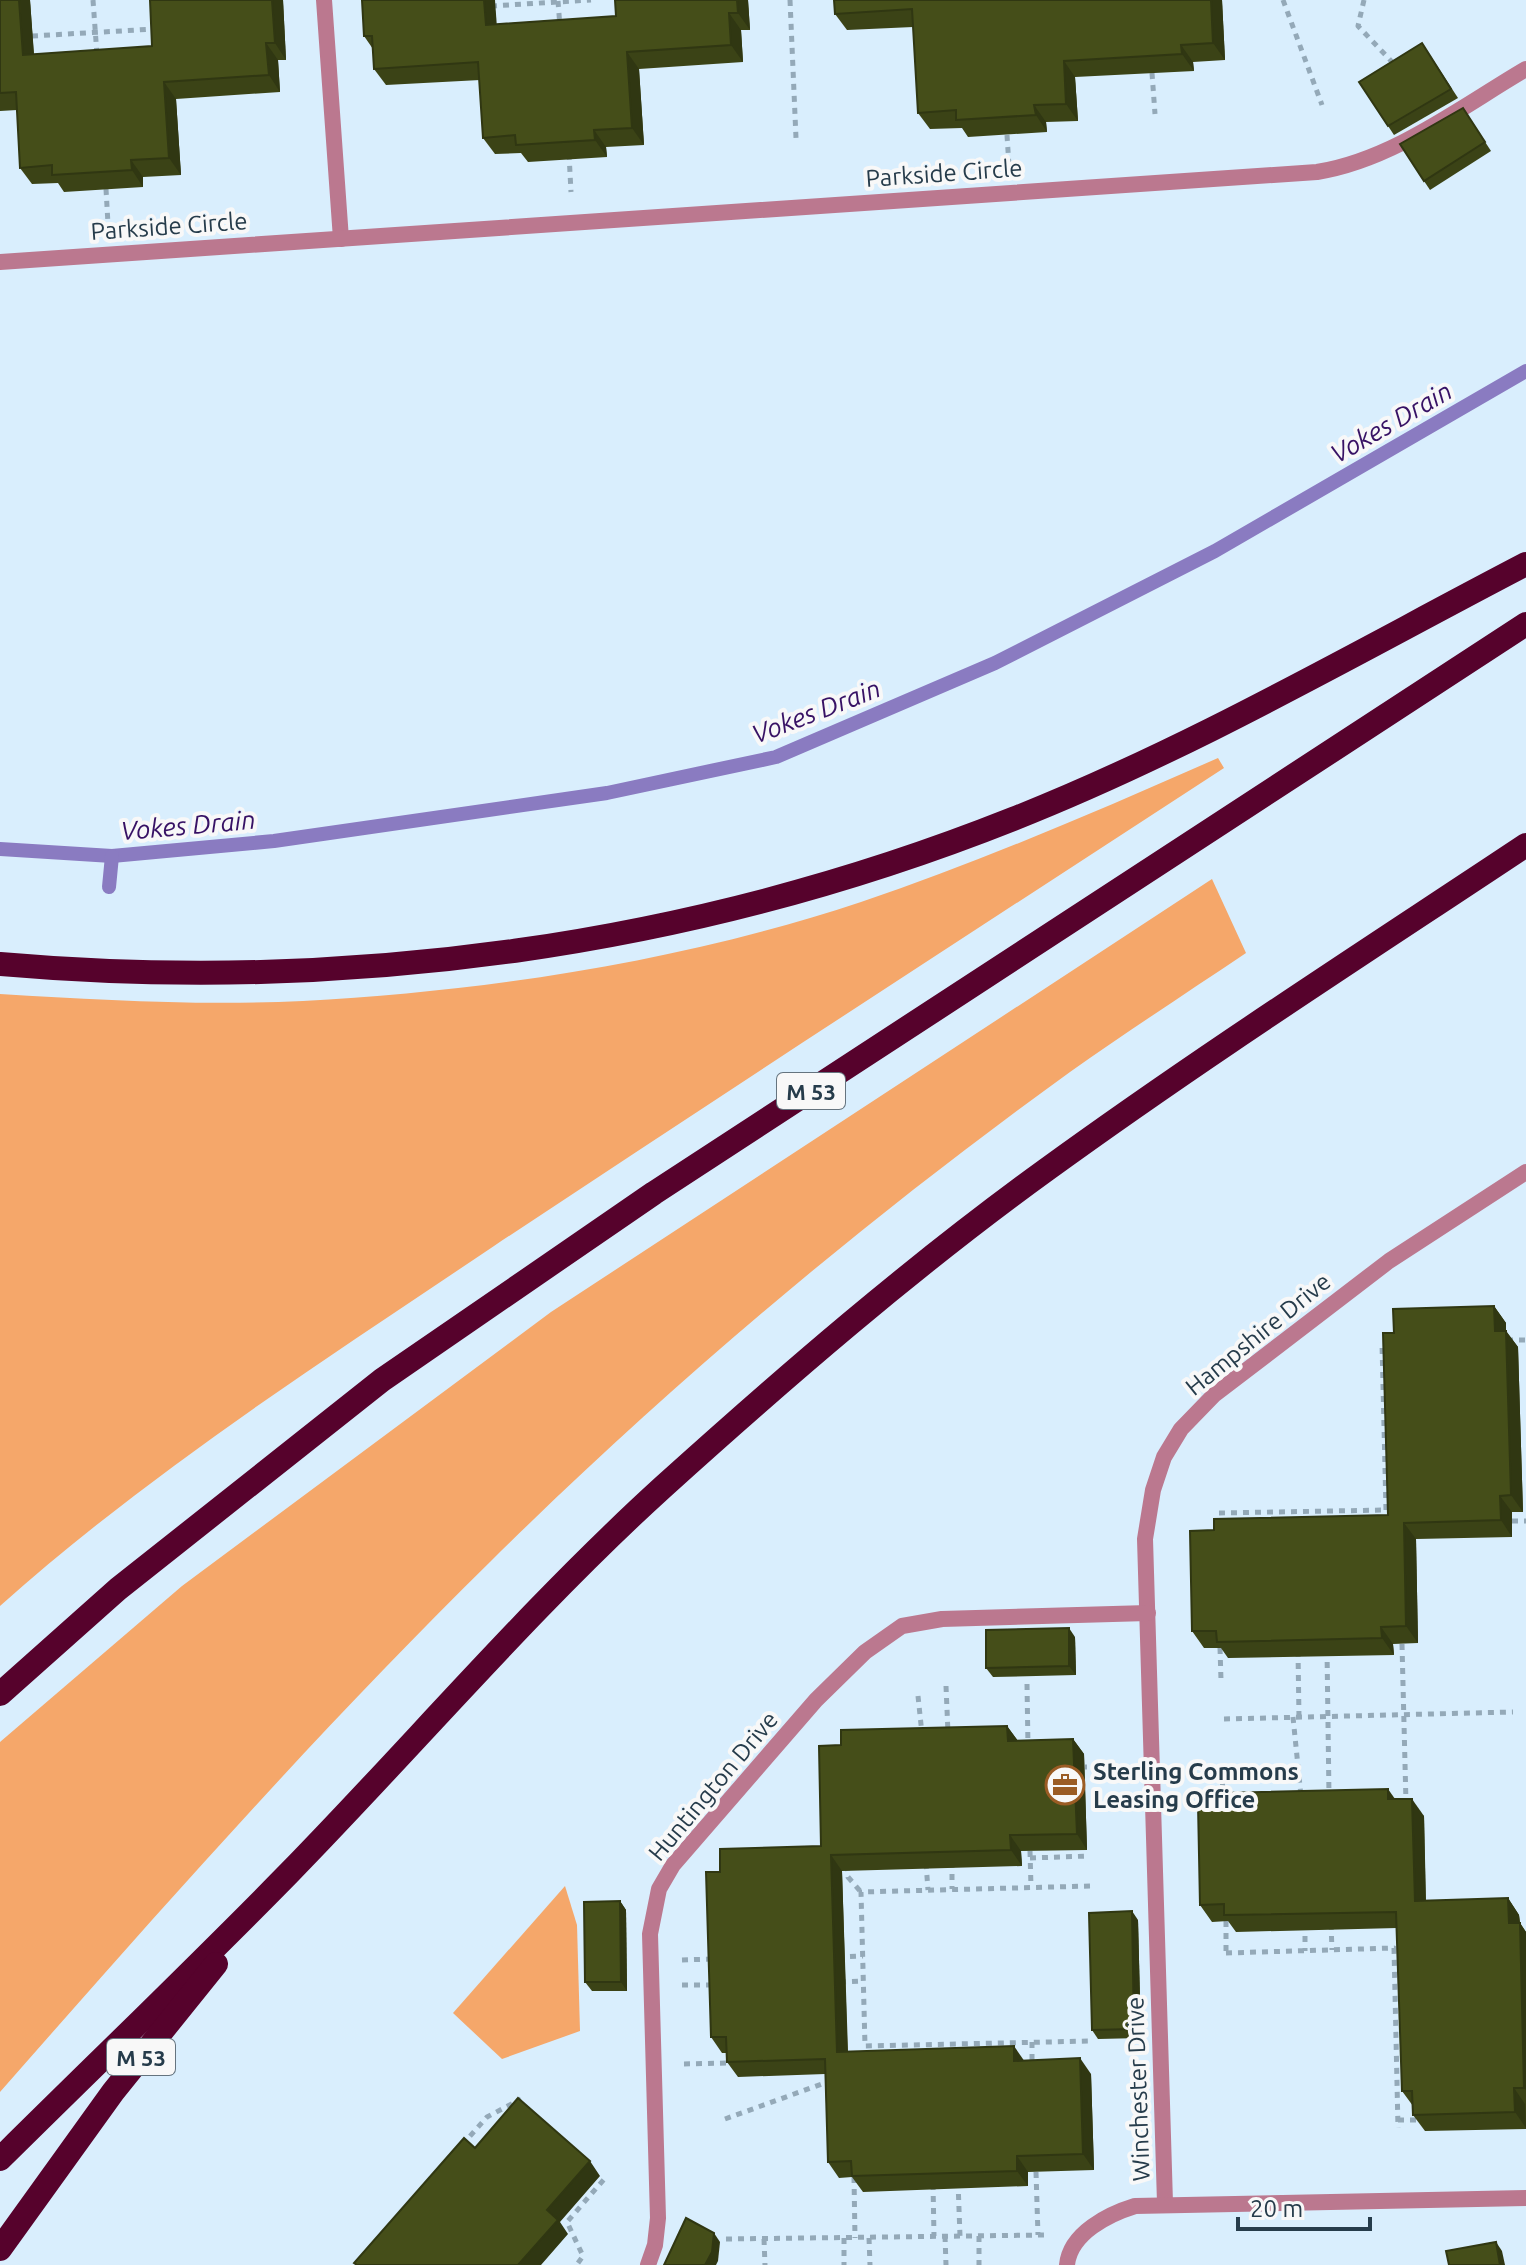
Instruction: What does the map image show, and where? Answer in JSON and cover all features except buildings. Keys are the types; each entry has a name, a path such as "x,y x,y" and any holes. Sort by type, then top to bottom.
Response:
{"highway":[{"path":"0,964 247,973 387,965 553,947 759,904 842,881 934,850 1088,787 1526,564"},
{"name":"M 53","path":"0,1694 143,1569 394,1371 654,1193 1526,624"},
{"name":"M 53","path":"0,2249 113,2092 291,1871 517,1628 660,1490 923,1264 1044,1171 1186,1071 1526,845"},
{"path":"0,2159 291,1871"}],"street":[{"path":"324,0 341,239"},
{"name":"Parkside Circle","path":"0,262 1317,172 1345,168 1382,152 1526,69"},
{"name":"Hampshire Drive","path":"1148,1613 1145,1539 1153,1490 1164,1457 1181,1429 1214,1395 1389,1261 1526,1172"},
{"name":"Winchester Drive","path":"1148,1613 1165,2203 1526,2198"},
{"name":"Huntington Drive","path":"648,2265 655,2245 658,2218 650,1934 659,1889 673,1865 816,1700 865,1652 902,1626 942,1619 1148,1613"},
{"path":"1067,2265 1077,2243 1093,2225 1113,2213 1165,2203"}],"path":[{"path":"93,0 98,67"},
{"path":"486,6 591,0"},
{"path":"790,0 796,138"},
{"path":"1283,0 1322,105"},
{"path":"1364,0 1358,26 1395,65"},
{"path":"558,1 561,37"},
{"path":"32,36 162,28"},
{"path":"1152,73 1155,114"},
{"path":"1007,135 1009,168"},
{"path":"568,149 571,196"},
{"path":"106,189 109,228"},
{"path":"1506,1340 1526,1340"},
{"path":"1394,1342 1382,1343 1383,1420 1386,1510 1400,1524"},
{"path":"1383,1420 1396,1420"},
{"path":"1384,1447 1396,1447"},
{"path":"1218,1536 1218,1513 1386,1510"},
{"path":"1295,1512 1295,1523"},
{"path":"1324,1512 1324,1523"},
{"path":"1512,1521 1526,1521"},
{"path":"1402,1644 1406,1816"},
{"path":"1326,1645 1329,1804"},
{"path":"1298,1646 1296,1717 1301,1804"},
{"path":"1220,1648 1221,1680"},
{"path":"1027,1684 1028,1756"},
{"path":"946,1686 948,1744"},
{"path":"918,1696 923,1744"},
{"path":"1224,1719 1513,1712"},
{"path":"1222,1768 1223,1807"},
{"path":"951,1853 952,1889"},
{"path":"926,1854 928,1890"},
{"path":"1031,1887 1030,1854 1089,1856"},
{"path":"847,1856 848,1877 861,1892 865,2046"},
{"path":"838,1877 848,1877"},
{"path":"861,1892 1090,1886"},
{"path":"1305,1919 1305,1951"},
{"path":"1331,1919 1332,1950"},
{"path":"1226,1921 1226,1955 1394,1948 1401,1941"},
{"path":"1394,1948 1398,2124 1425,2120"},
{"path":"829,1957 863,1956"},
{"path":"682,1960 721,1959"},
{"path":"831,1982 864,1981"},
{"path":"682,1985 722,1984"},
{"path":"1395,2013 1408,2013"},
{"path":"1396,2039 1409,2039"},
{"path":"856,2055 865,2046 1092,2041"},
{"path":"1032,2042 1033,2076"},
{"path":"955,2044 955,2056"},
{"path":"928,2045 928,2056"},
{"path":"684,2064 737,2063"},
{"path":"725,2119 828,2083 838,2074"},
{"path":"459,2147 487,2117 521,2099"},
{"path":"470,2136 480,2145"},
{"path":"1036,2172 1038,2235"},
{"path":"958,2173 960,2236"},
{"path":"932,2175 934,2236"},
{"path":"578,2263 583,2256 564,2220 606,2177"},
{"path":"854,2177 855,2238"},
{"path":"945,2236 946,2265"},
{"path":"979,2236 979,2265"},
{"path":"726,2239 1052,2236"},
{"path":"844,2238 844,2265"},
{"path":"869,2238 870,2265"},
{"path":"764,2239 765,2265"}],"shaded area":[{"path":"1218,758 1224,768 585,1186 241,1418 117,1509 0,1606 0,994 189,1003 303,1001 444,990 656,957 794,923 861,902 1041,834"},
{"path":"1212,879 1246,953 1070,1072 919,1186 771,1305 628,1431 491,1561 364,1690 180,1889 0,2092 0,1742 182,1586 551,1312"},
{"path":"565,1886 577,1925 580,2031 502,2059 453,2013"}],"waterway":[{"name":"Vokes Drain","path":"0,849 112,856 274,841 607,793 776,757 995,663 1215,551 1526,371"},
{"path":"109,887 112,856"}],"place":[{"name":"Sterling Commons Leasing Office","path":"1065,1785"}]}
